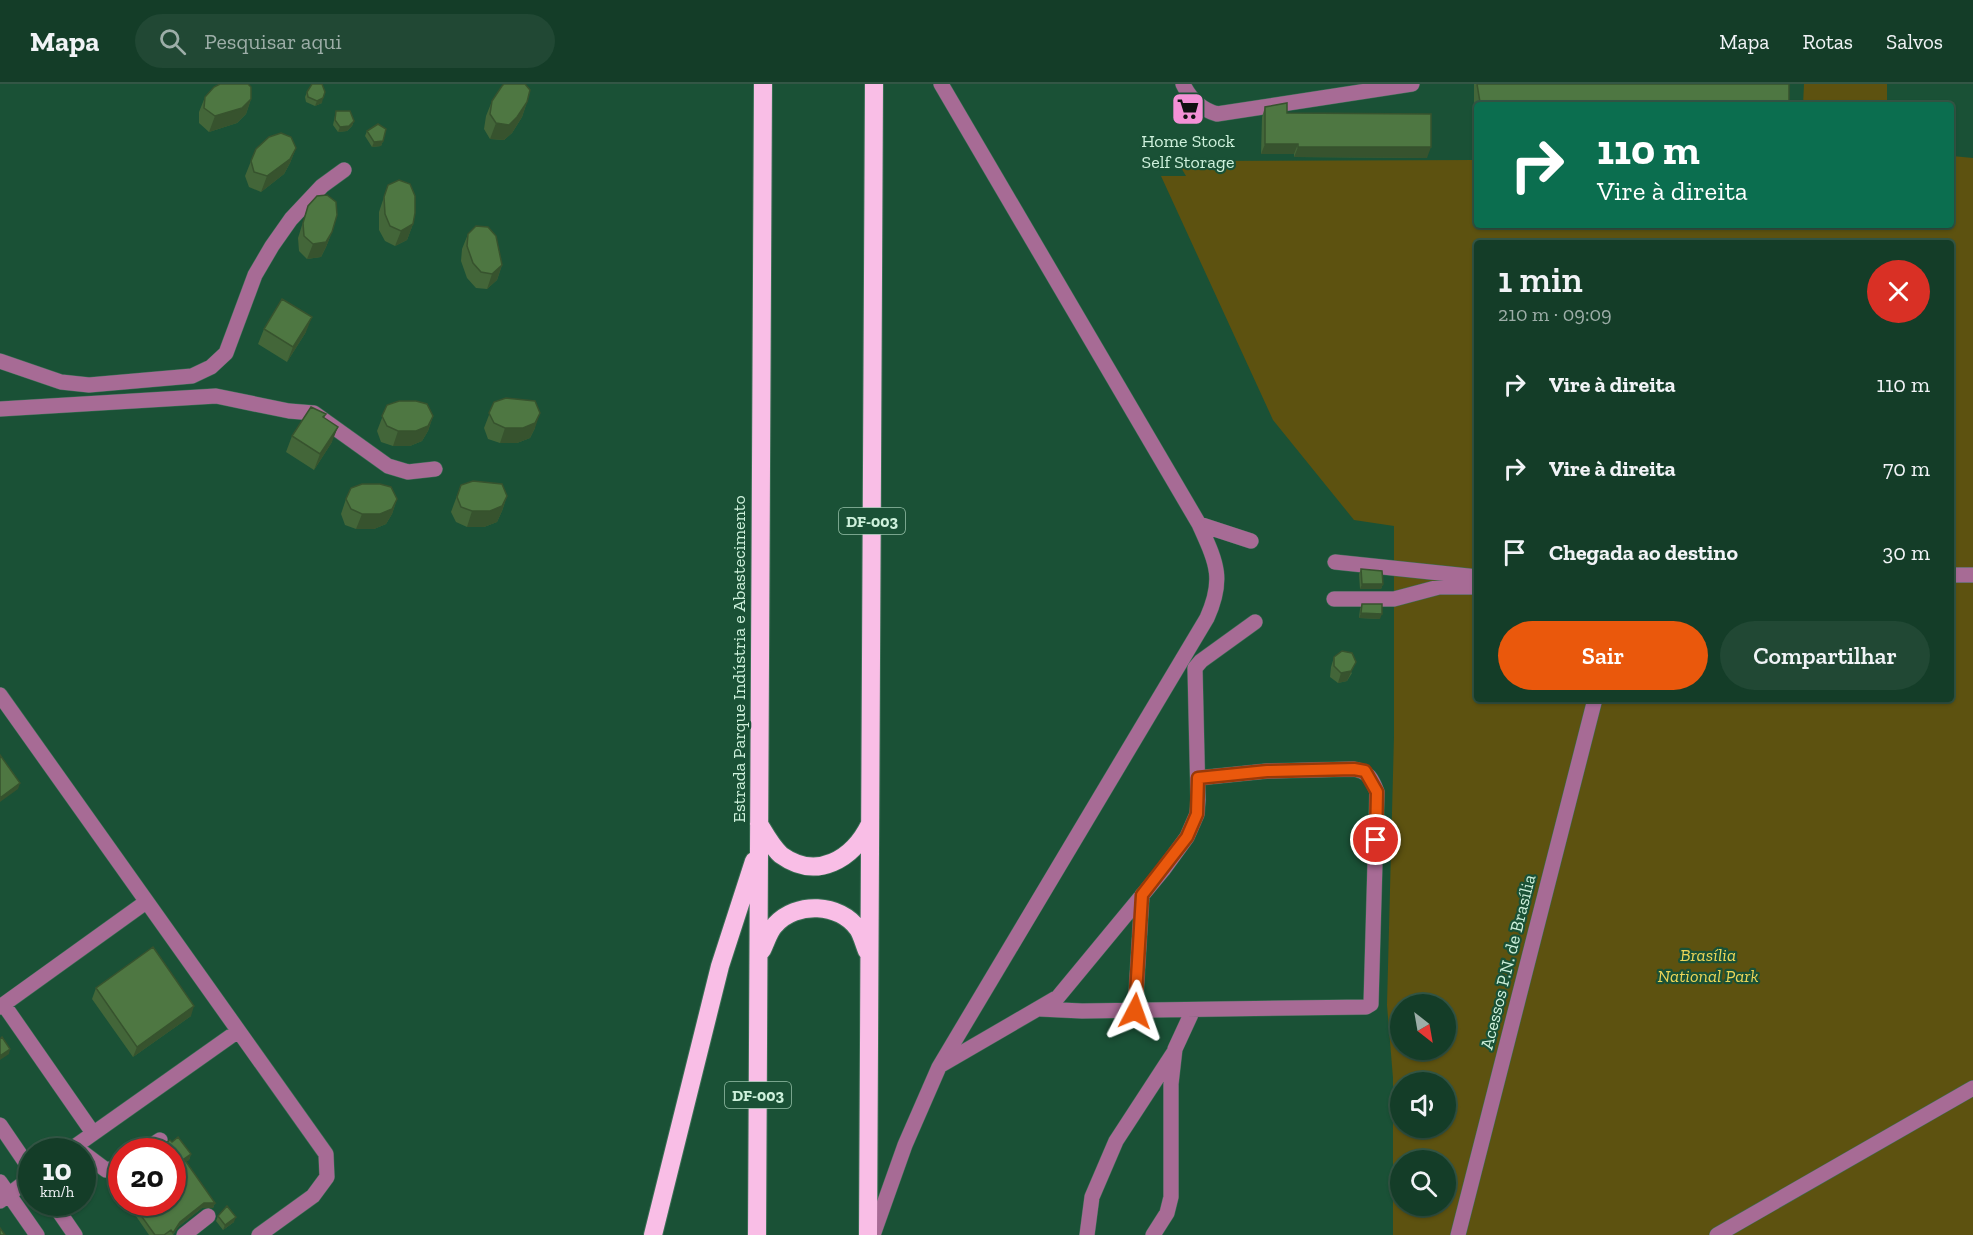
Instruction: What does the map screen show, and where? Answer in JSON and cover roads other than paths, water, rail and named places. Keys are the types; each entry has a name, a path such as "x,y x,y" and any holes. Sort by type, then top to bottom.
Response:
{"highway":[{"name":"Estrada Parque Indústria e Abastecimento","path":"757,1235 763,84"},
{"name":"DF-003","path":"868,1235 873,84"},
{"path":"759,824 780,854 798,864 818,866 838,861 855,850 871,822"},
{"path":"653,1235 720,966 759,845"},
{"path":"760,954 775,925 794,911 817,907 840,913 857,928 871,958"}],"street":[{"path":"873,1235 905,1145 939,1067 1200,632 1212,608 1218,582 1217,565 1199,524 941,84"},
{"path":"1183,84 1189,97 1206,110 1217,114 1412,84"},
{"path":"0,361 61,381 89,385 192,376 211,367 226,353 255,275 272,246 291,219 322,186 344,170"},
{"path":"0,410 216,396 289,411 315,413 388,466 408,472 435,469"},
{"path":"1199,524 1251,541"},
{"path":"1335,562 1474,577"},
{"path":"1954,575 1973,575"},
{"path":"1334,599 1394,599 1439,587 1474,586"},
{"path":"939,1067 1058,997 1187,837 1197,814 1194,671 1197,664 1255,622"},
{"path":"1200,632 1213,653"},
{"path":"0,695 326,1154 327,1177 313,1196 260,1235"},
{"name":"Acessos P.N. de Brasília","path":"1458,1235 1594,702"},
{"path":"1040,1009 1135,1011 1366,1007 1371,1004 1377,792 1365,771 1354,769 1267,771 1198,778"},
{"path":"1135,1011 1142,895"},
{"path":"93,1133 2,1006 146,902"},
{"path":"1087,1235 1092,1197 1116,1141 1175,1049 1193,1010"},
{"path":"89,1138 238,1031"},
{"path":"1153,1235 1167,1213 1171,1197 1172,1084 1175,1049"},
{"path":"1717,1235 1973,1088"},
{"path":"0,1125 18,1151"},
{"path":"18,1185 3,1192 37,1235"},
{"path":"62,1216 75,1235"},
{"path":"184,1235 208,1216"}],"place":[{"name":"Home Stock Self Storage","path":"1188,109"}],"park label":[{"name":"Brasília National Park","path":"1708,965"}]}
